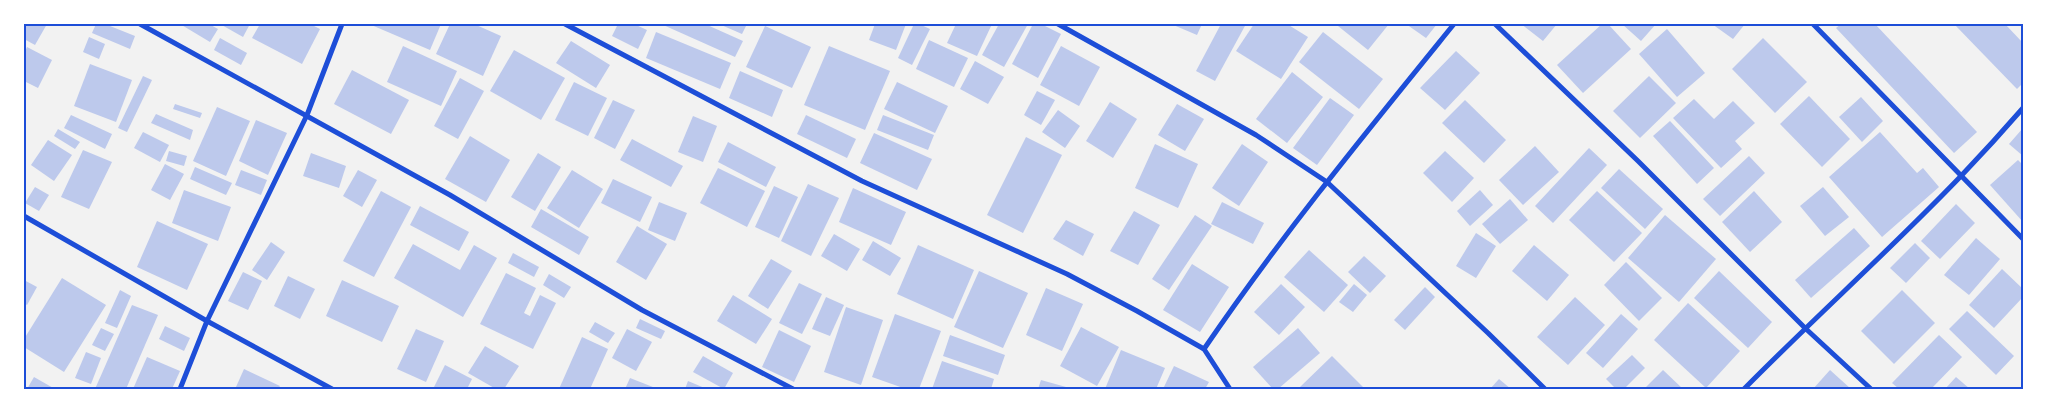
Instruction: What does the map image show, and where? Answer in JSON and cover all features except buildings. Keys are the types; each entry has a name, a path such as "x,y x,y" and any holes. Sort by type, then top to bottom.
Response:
{"street":[{"path":"140,24 450,195 642,310 793,389"},
{"path":"180,389 207,321 307,115 342,24"},
{"path":"565,24 862,181 1066,274 1137,311 1204,349 1228,388"},
{"path":"1058,24 1256,135 1327,182 1545,389"},
{"path":"1204,349 1243,292 1370,126 1454,24"},
{"path":"1495,24 1638,161 1805,328 1871,389"},
{"path":"1813,24 2023,239"},
{"path":"1744,389 1961,176 2023,108"},
{"path":"24,216 207,321 332,389"}]}
